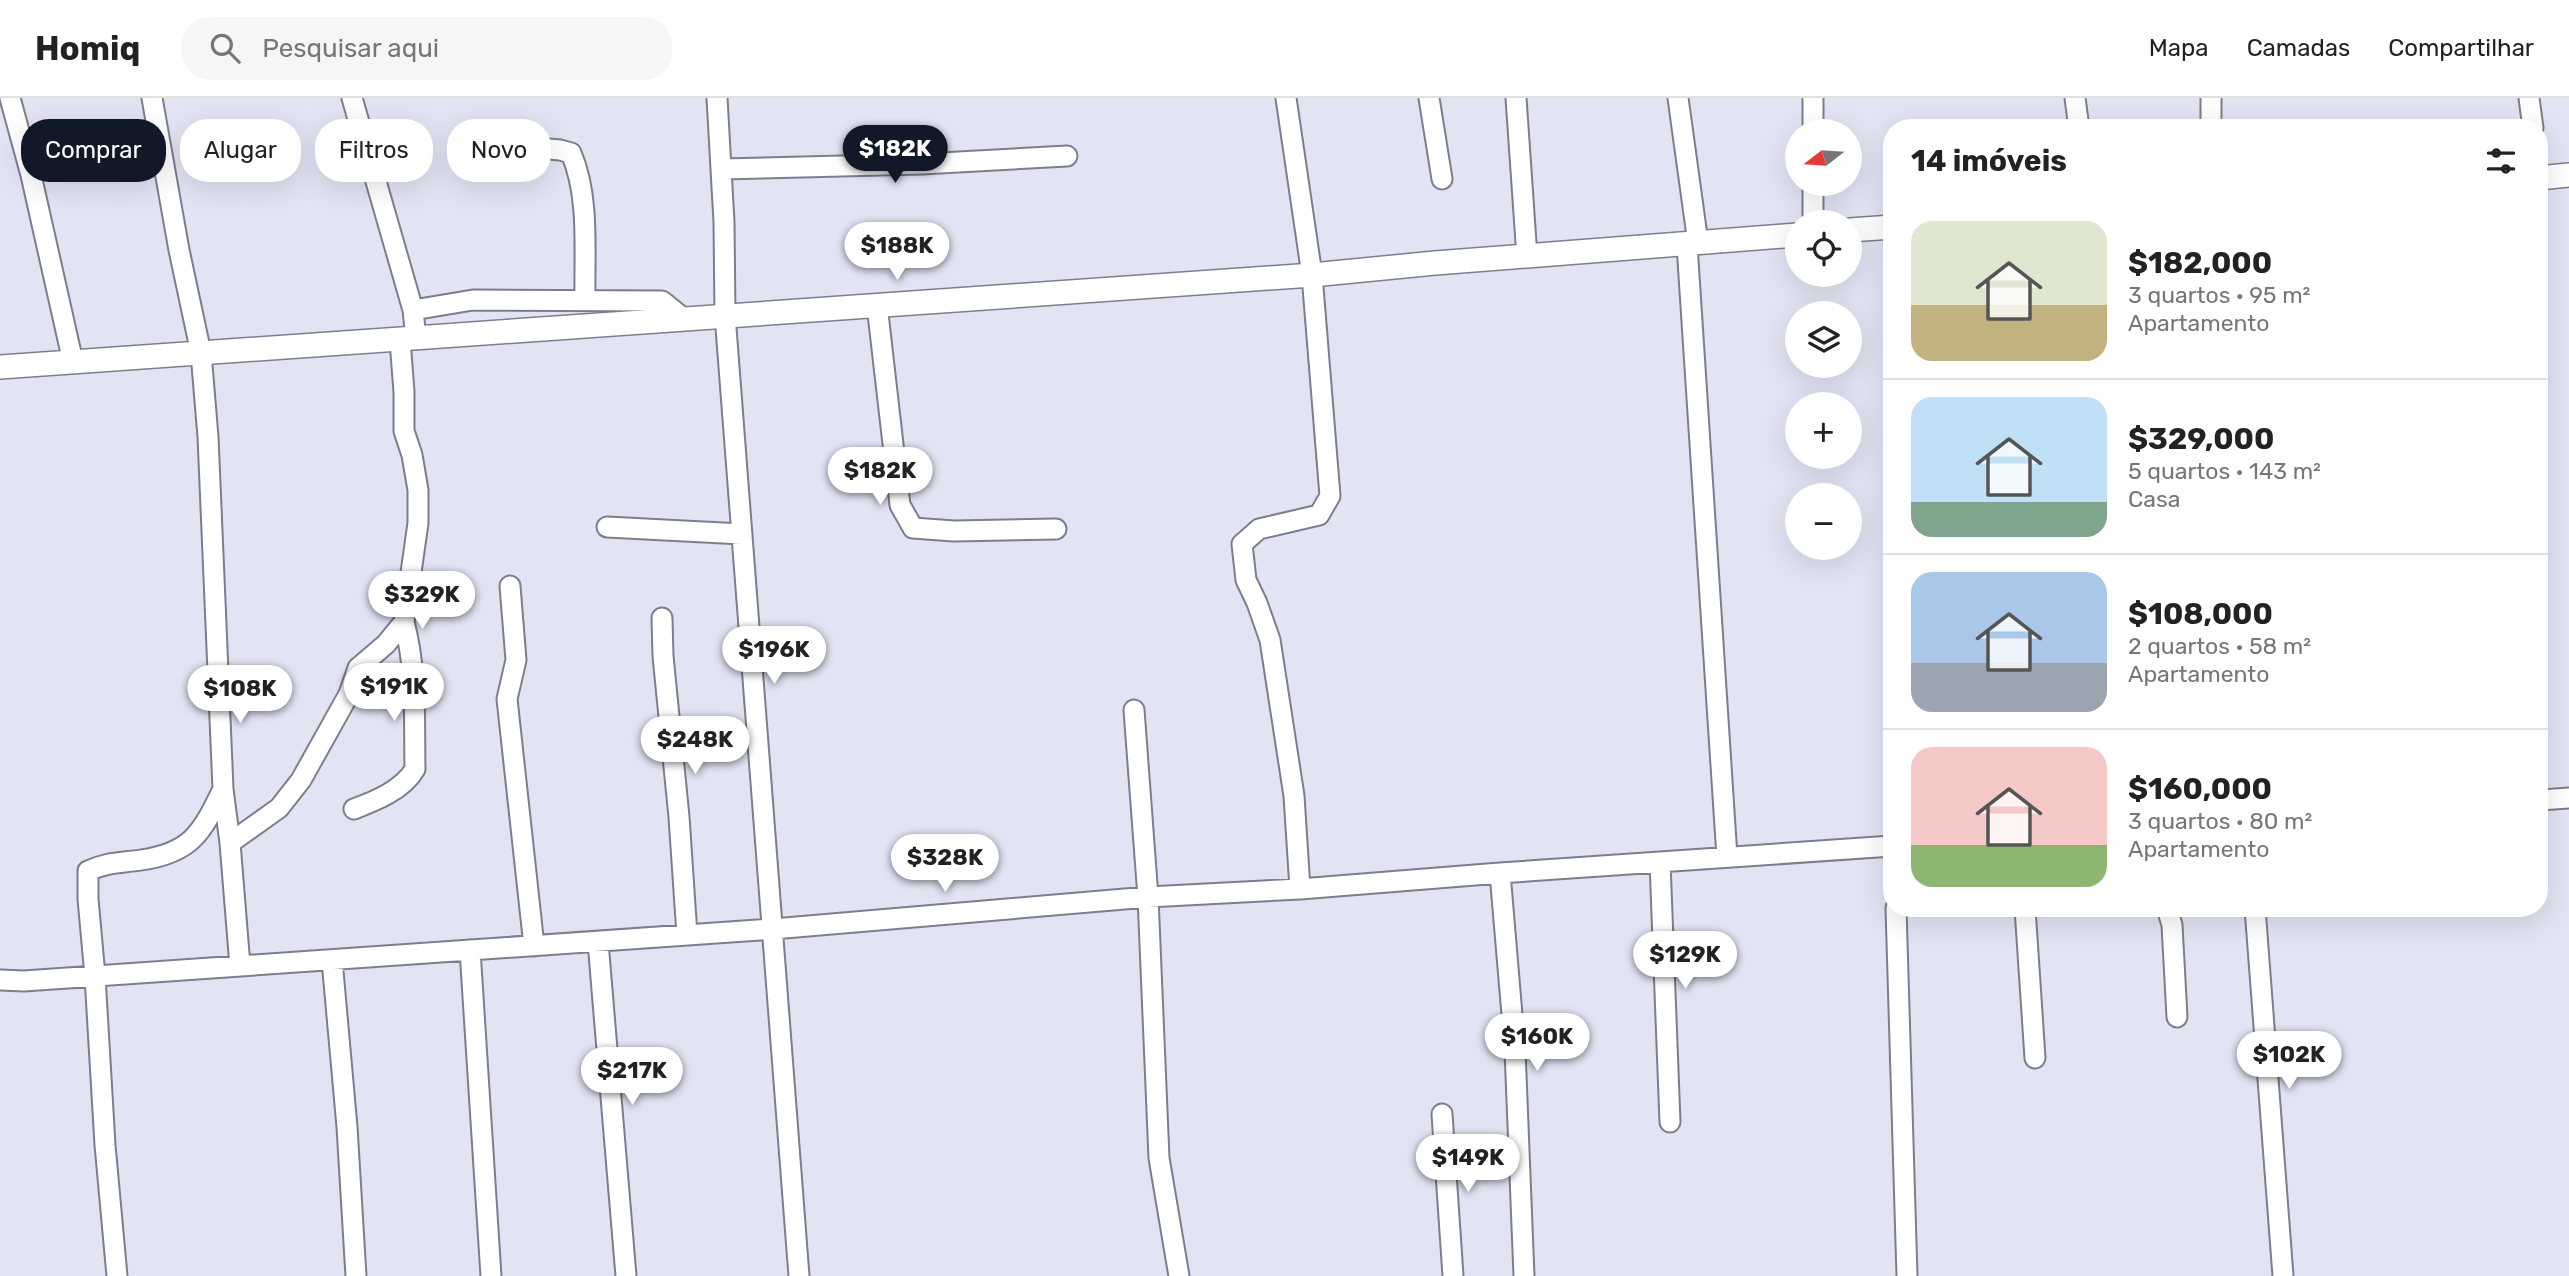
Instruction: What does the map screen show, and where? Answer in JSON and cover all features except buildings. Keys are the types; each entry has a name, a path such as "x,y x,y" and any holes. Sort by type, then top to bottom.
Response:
{"street":[{"path":"10,98 31,175 73,362"},
{"path":"152,98 179,250 201,353 208,437 223,789 240,966"},
{"path":"352,98 413,310 404,392 404,431 412,455 418,490 418,523 404,622 412,652 415,689 415,769 408,780 372,802 354,809"},
{"path":"717,98 722,169 725,315 799,1276"},
{"path":"1286,98 1312,275 1330,496 1320,515 1259,529 1242,544 1246,580 1270,640 1294,796 1300,889"},
{"path":"1429,98 1442,178"},
{"path":"1516,98 1527,257"},
{"path":"1678,98 1692,244 1727,857"},
{"path":"1813,98 1813,119"},
{"path":"2075,98 2078,119"},
{"path":"2211,98 2211,119"},
{"path":"2529,98 2532,119"},
{"path":"551,149 571,153 582,190 585,300"},
{"path":"722,169 922,164 1067,156"},
{"path":"2548,177 2569,175"},
{"path":"1862,229 1883,228"},
{"path":"0,367 1312,275 1785,236"},
{"path":"413,310 473,300 662,301 683,318"},
{"path":"877,305 901,505 913,528 954,531 1056,529"},
{"path":"607,527 742,534"},
{"path":"510,586 516,660 507,699 534,946"},
{"path":"662,618 687,935"},
{"path":"230,843 279,808 301,779 349,694 358,668 386,644 404,622"},
{"path":"1134,710 1148,897 1160,1158 1179,1276"},
{"path":"117,1276 105,1144 88,871 103,864 144,860 186,847 206,824 223,789"},
{"path":"2548,799 2569,798"},
{"path":"0,980 598,942 1148,897 1300,889 1883,847"},
{"path":"1660,862 1670,1122"},
{"path":"1500,873 1516,1062 1524,1276"},
{"path":"1896,917 1907,1276"},
{"path":"2026,917 2035,1058"},
{"path":"2170,917 2177,1017"},
{"path":"2256,917 2283,1276"},
{"path":"598,942 626,1276"},
{"path":"470,950 491,1276"},
{"path":"332,960 347,1127 356,1276"},
{"path":"1442,1114 1453,1276"}]}
